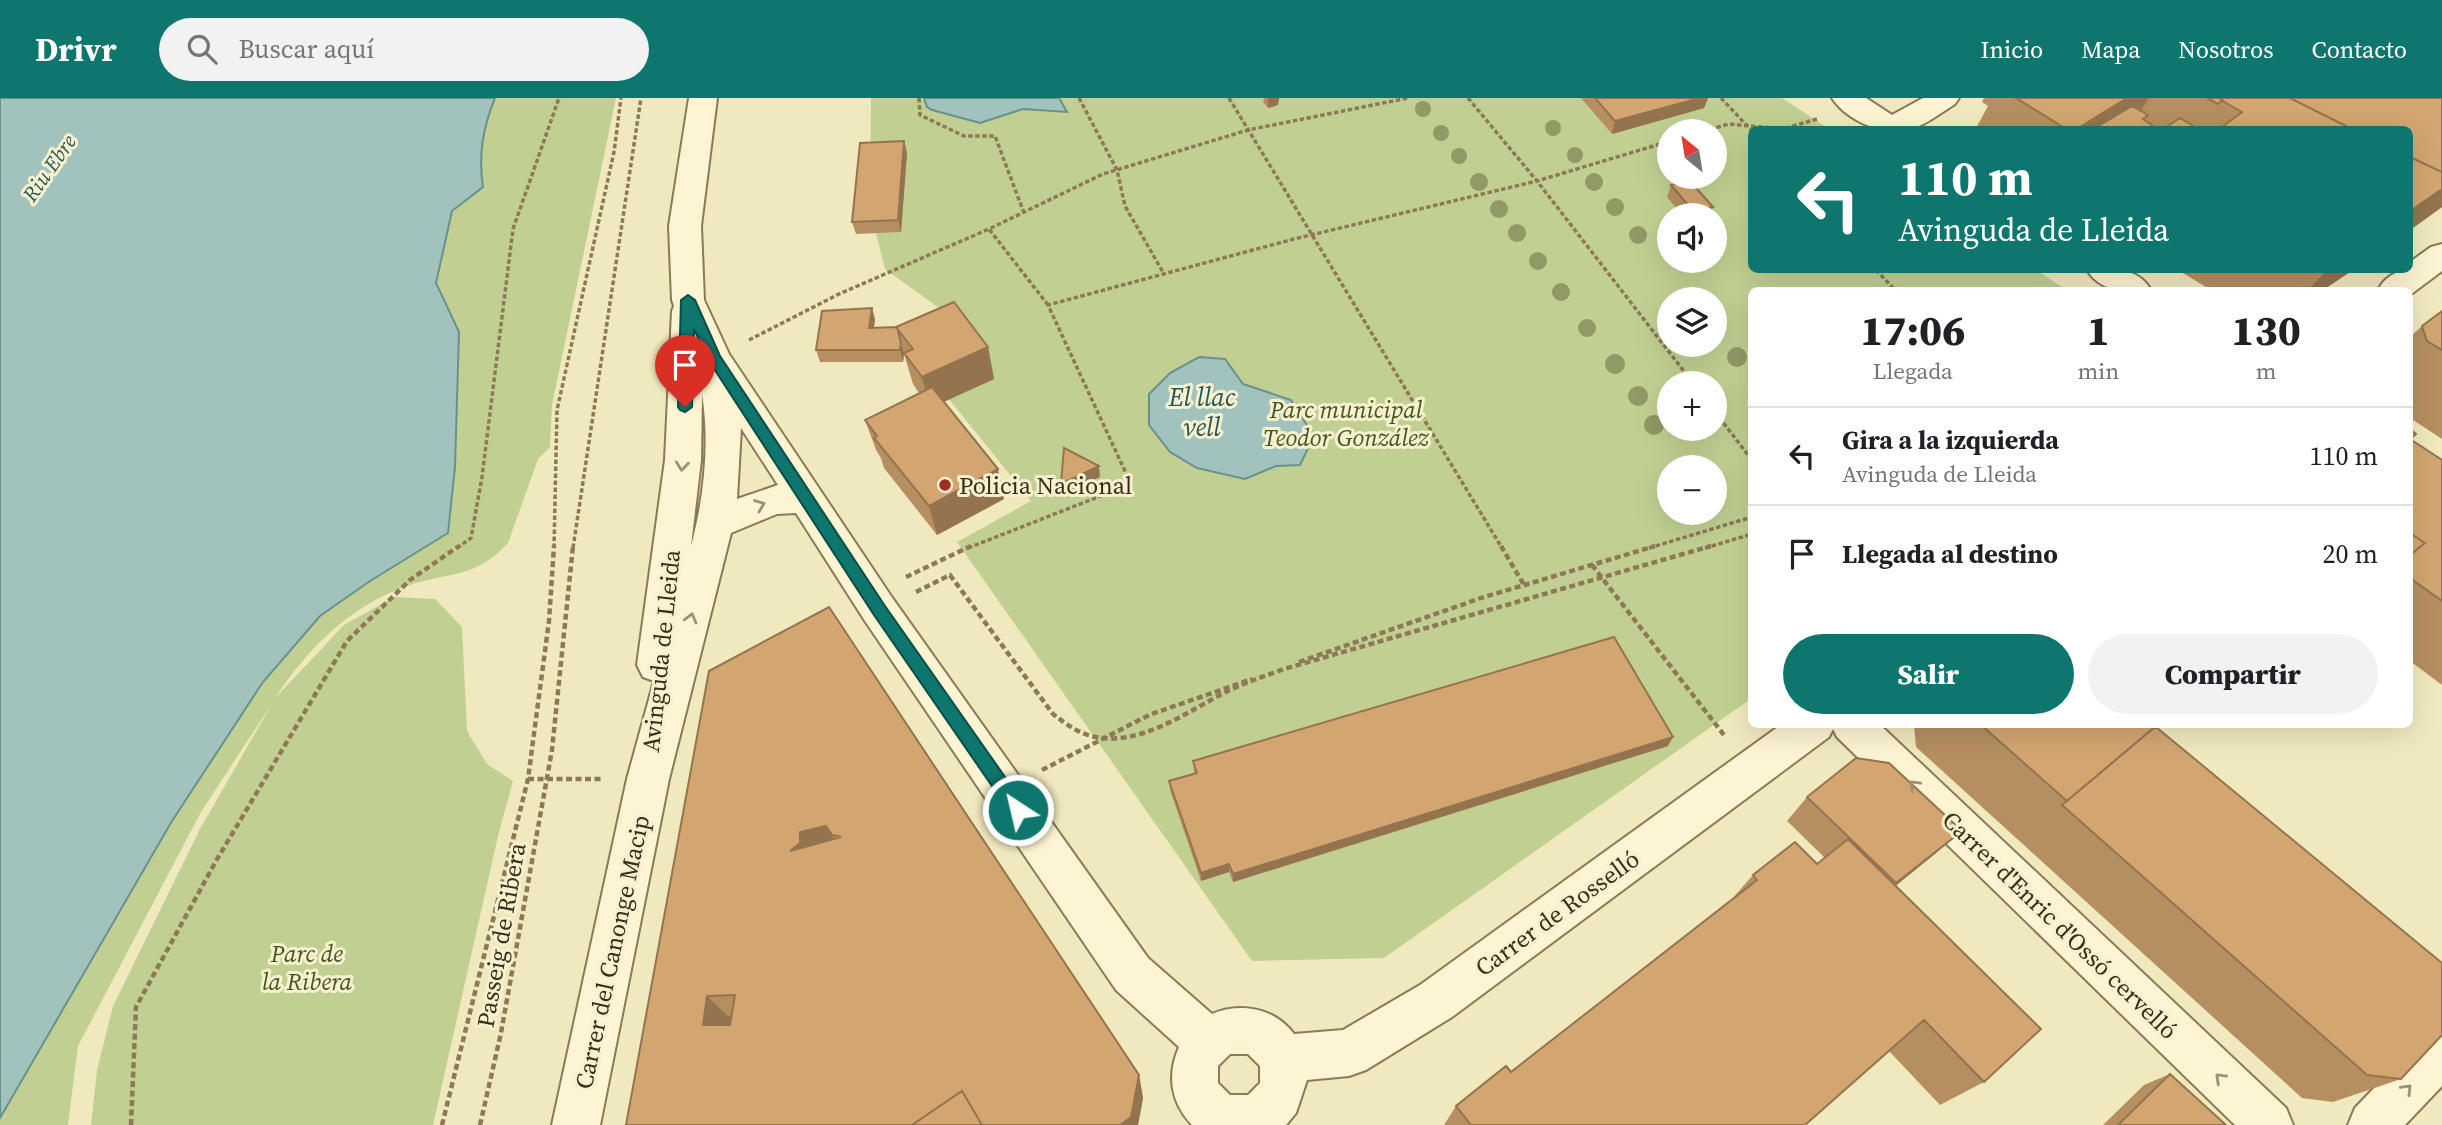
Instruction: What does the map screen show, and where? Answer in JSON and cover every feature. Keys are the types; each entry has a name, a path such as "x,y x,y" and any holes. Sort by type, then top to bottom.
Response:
{"street":[{"name":"Avinguda de Lleida","path":"648,779 657,669 683,460 688,300 685,226 703,98"},
{"path":"1898,126 1945,98"},
{"path":"1852,102 1888,126"},
{"path":"2398,287 2442,255"},
{"path":"2108,273 2130,287"},
{"path":"688,300 713,358 874,602 1132,974 1208,1042"},
{"name":"Avinguda de Lleida","path":"648,779 716,523 724,420 713,358"},
{"path":"716,523 774,499 806,498"},
{"name":"Carrer de Rosselló","path":"1281,1059 1349,1053 1436,1001 1810,728"},
{"name":"Carrer d'Enric d'Ossó cervelló","path":"1855,728 2269,1125"},
{"name":"Carrer del Canonge Macip","path":"576,1125 648,779"},
{"path":"1224,1031 1253,1031 1270,1042 1281,1059 1283,1076 1280,1093 1270,1107 1229,1121 1202,1099 1195,1083 1198,1056 1208,1042 1224,1031"},
{"path":"2372,1125 2442,1052"}],"path":[{"path":"131,1125 136,1007 215,861 347,642 410,580 471,538 482,477 513,229 559,98"},
{"path":"442,1125 528,779 549,621 555,547 557,410 614,152 621,98"},
{"name":"Passeig de Ribera","path":"480,1125 502,1033 552,750 577,506 641,98"},
{"path":"919,98 920,115 964,136 995,135 1024,213"},
{"path":"1079,98 1117,170 1125,206 1164,274"},
{"path":"1228,98 1310,235 1455,465 1524,585"},
{"path":"713,358 839,294 1117,170 1248,130 1408,98"},
{"path":"1468,98 1537,181 1684,371"},
{"path":"1721,98 1747,126"},
{"path":"1791,126 1852,102"},
{"path":"1727,125 1747,126"},
{"path":"1048,305 1310,235 1537,181 1657,145"},
{"path":"874,602 986,539 1131,484 1048,305 989,229"},
{"path":"1880,273 1892,287"},
{"path":"1727,428 1748,455"},
{"path":"1003,789 1149,715 1481,598 1748,518"},
{"path":"874,602 950,575 1053,714 1067,727 1084,734 1109,738 1135,736 1164,726 1226,692 1284,669 1748,535"},
{"path":"1592,565 1752,771"},
{"path":"528,779 648,779"}],"green space":[{"name":"Parc de la Ribera","path":"495,98 616,98 552,405 550,447 538,459 508,543 496,555 472,569 407,586 367,605 316,646 275,698 344,625 394,597 435,599 462,627 467,731 487,764 513,781 498,836 433,1125 91,1125 97,1070 113,1006 200,829 273,702 201,812 78,1046 68,1125 0,1125 0,1118 172,821 263,682 320,616 370,581 448,533 455,467 459,332 436,283 452,211 483,187 483,141"},
{"name":"Parc municipal Teodor González","path":"871,98 1782,98 1824,126 1748,126 1748,273 2041,273 2062,287 1748,287 1748,701 1384,958 1252,961 957,542 1031,501 940,388 946,313 885,269 870,210"}],"water":[{"name":"Riu Ebre","path":"0,98 495,98 483,141 483,187 452,211 436,283 459,332 455,467 448,533 370,581 320,616 263,682 172,821 0,1118"},
{"path":"924,98 1059,98 1067,112 1023,109 980,123 932,110 927,107"},
{"name":"El llac vell","path":"1199,357 1225,359 1243,384 1291,400 1314,436 1300,465 1276,466 1245,479 1197,468 1170,452 1149,425 1149,394 1170,373"}],"building":[{"path":"1595,98 1700,98 1615,121"},
{"path":"2016,98 2127,98 2082,126 2062,126"},
{"path":"2207,98 2224,98 2218,104"},
{"path":"2290,98 2346,126 2223,126 2242,112 2221,100"},
{"path":"2290,98 2442,98 2442,172 2413,158 2413,126 2346,126"},
{"path":"2132,106 2148,115 2143,119 2153,126 2099,126"},
{"path":"2180,118 2193,126 2168,126"},
{"path":"904,141 898,220 852,222 860,143"},
{"path":"2413,158 2442,172 2442,189 2413,209"},
{"path":"1674,189 1697,189 1709,203 1686,203"},
{"path":"954,302 988,347 922,377 904,353 913,349 896,327"},
{"path":"872,308 869,328 897,327 900,350 816,350 822,311"},
{"path":"2442,311 2442,350 2427,341 2422,326"},
{"path":"932,387 998,469 929,506 874,438 877,436 865,420"},
{"path":"2413,441 2442,460 2442,601 2413,580 2413,553 2425,543 2413,535"},
{"path":"1064,448 1099,466 1061,484"},
{"path":"2413,535 2425,543 2413,553"},
{"path":"829,607 1139,1075 1131,1117 1120,1125 982,1125 962,1091 912,1125 626,1125 709,671","holes":["826,826 832,835 841,837 790,851 800,843 800,832","735,995 730,1025 703,1025 707,996"]},
{"path":"1614,637 1673,737 1233,874 1229,864 1201,873 1169,781 1197,773 1193,761"},
{"path":"1985,728 2154,728 2067,801"},
{"path":"2157,728 2442,963 2442,1035 2401,1079 2367,1075 2062,805 2151,730"},
{"path":"1856,758 1889,763 1962,831 1896,883 1807,797"},
{"path":"1848,839 2041,1029 1984,1082 1924,1020 1805,1125 1471,1125 1456,1106 1506,1066 1511,1072 1757,880 1753,875 1795,842 1817,864"},
{"path":"2170,1074 2226,1125 2118,1125"},
{"path":"962,1091 982,1125 912,1125"}],"place":[{"name":"Policia Nacional","path":"945,485"}],"route":[{"path":"685,407 688,300 713,358 879,610 1018,810"}]}
